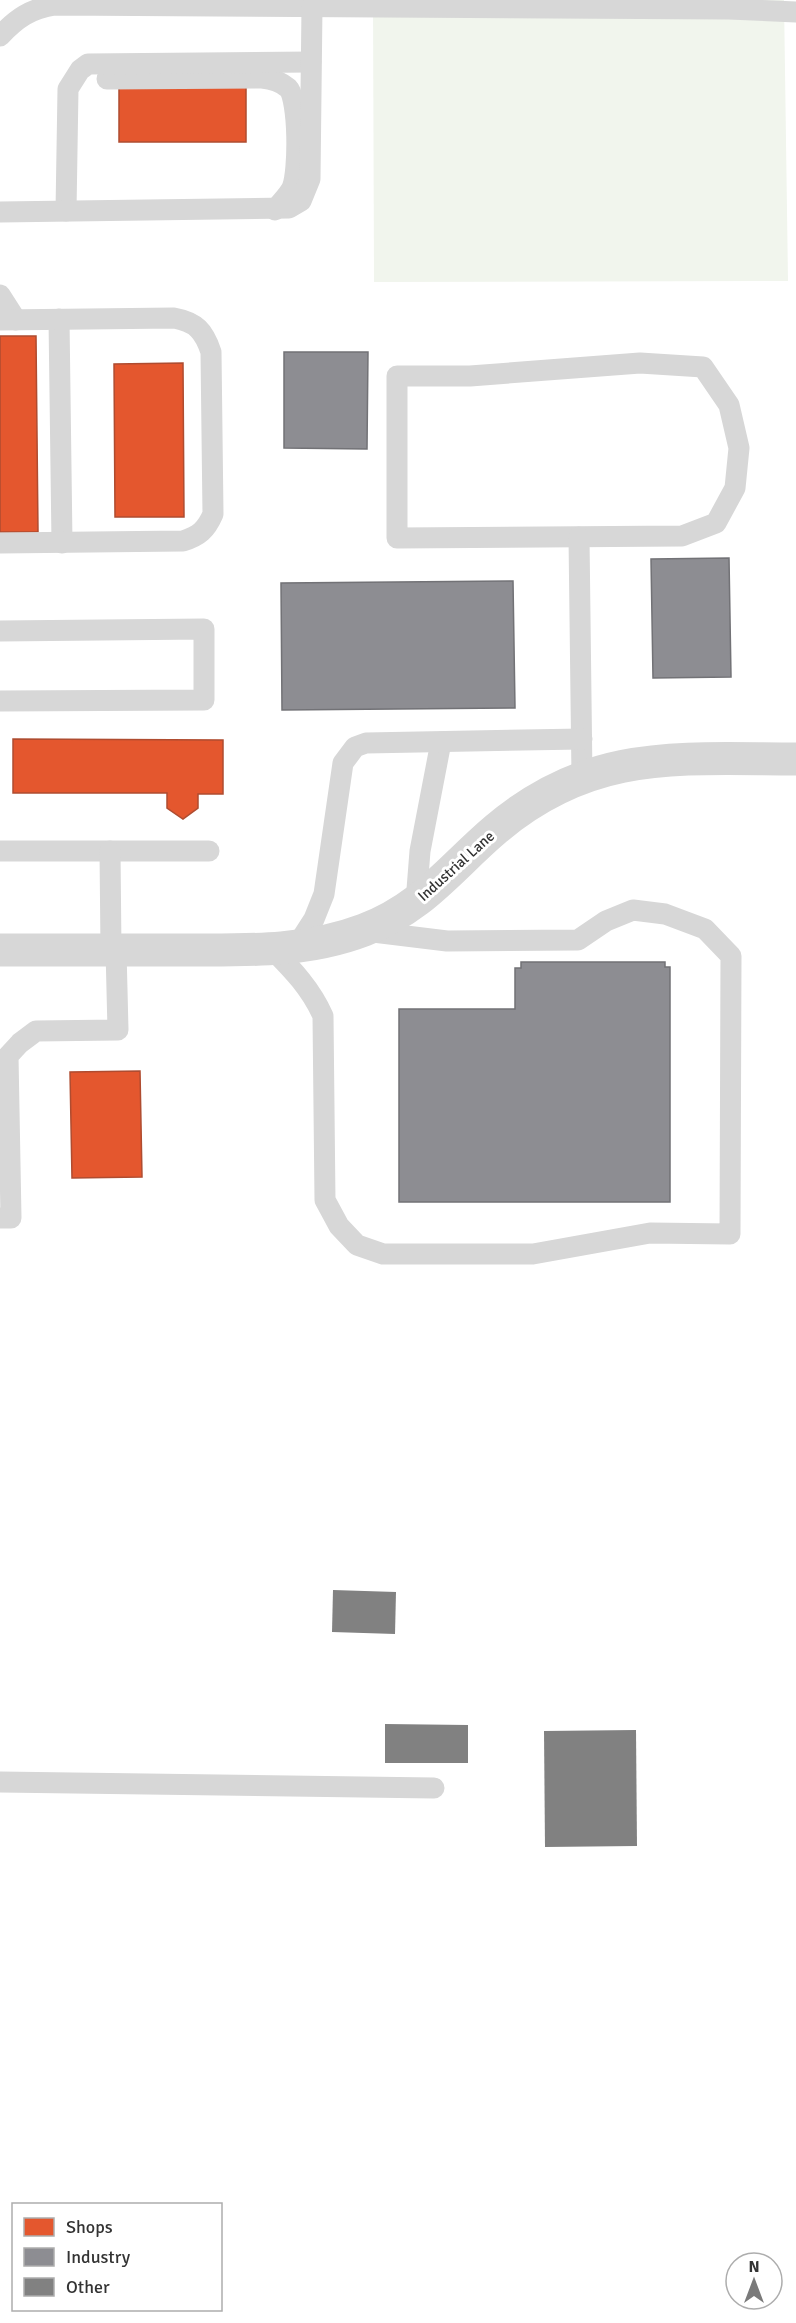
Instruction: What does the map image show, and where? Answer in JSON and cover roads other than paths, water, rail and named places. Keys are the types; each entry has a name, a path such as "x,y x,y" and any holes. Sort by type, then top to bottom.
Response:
{"street":[{"name":"Industrial Lane","path":"0,950 284,948 362,931 387,921 416,902 525,805 582,777 619,765 679,759 796,759"}],"lane":[{"path":"0,36 16,19 34,9 55,5 796,12"},
{"path":"0,212 274,211 290,208 301,201 310,179 312,7"},
{"path":"66,211 66,106 73,79 88,64 311,62"},
{"path":"73,79 262,78 277,80 289,89 295,102 296,171 292,188 274,211"},
{"path":"0,295 8,320 174,318 192,321 206,335 211,352 213,514 207,527 198,536 183,541 0,543"},
{"path":"59,319 62,543"},
{"path":"640,363 704,367 729,405 739,448 735,488 716,523 682,536 579,537 397,538 397,376 470,376 640,363"},
{"path":"579,537 582,777"},
{"path":"0,631 204,629 204,700 0,701"},
{"path":"362,931 447,941 578,940 606,921 633,910 665,914 705,929 732,956 730,1233 650,1233 533,1254 383,1254 357,1245 339,1226 325,1200 323,1016 316,1000 284,948 314,919 324,894 343,762 355,747 366,743 582,740"},
{"path":"416,902 420,851 441,742"},
{"path":"0,851 209,851"},
{"path":"0,1218 11,1218 8,1056 36,1031 118,1030 110,851"},
{"path":"0,1782 434,1788"}]}
